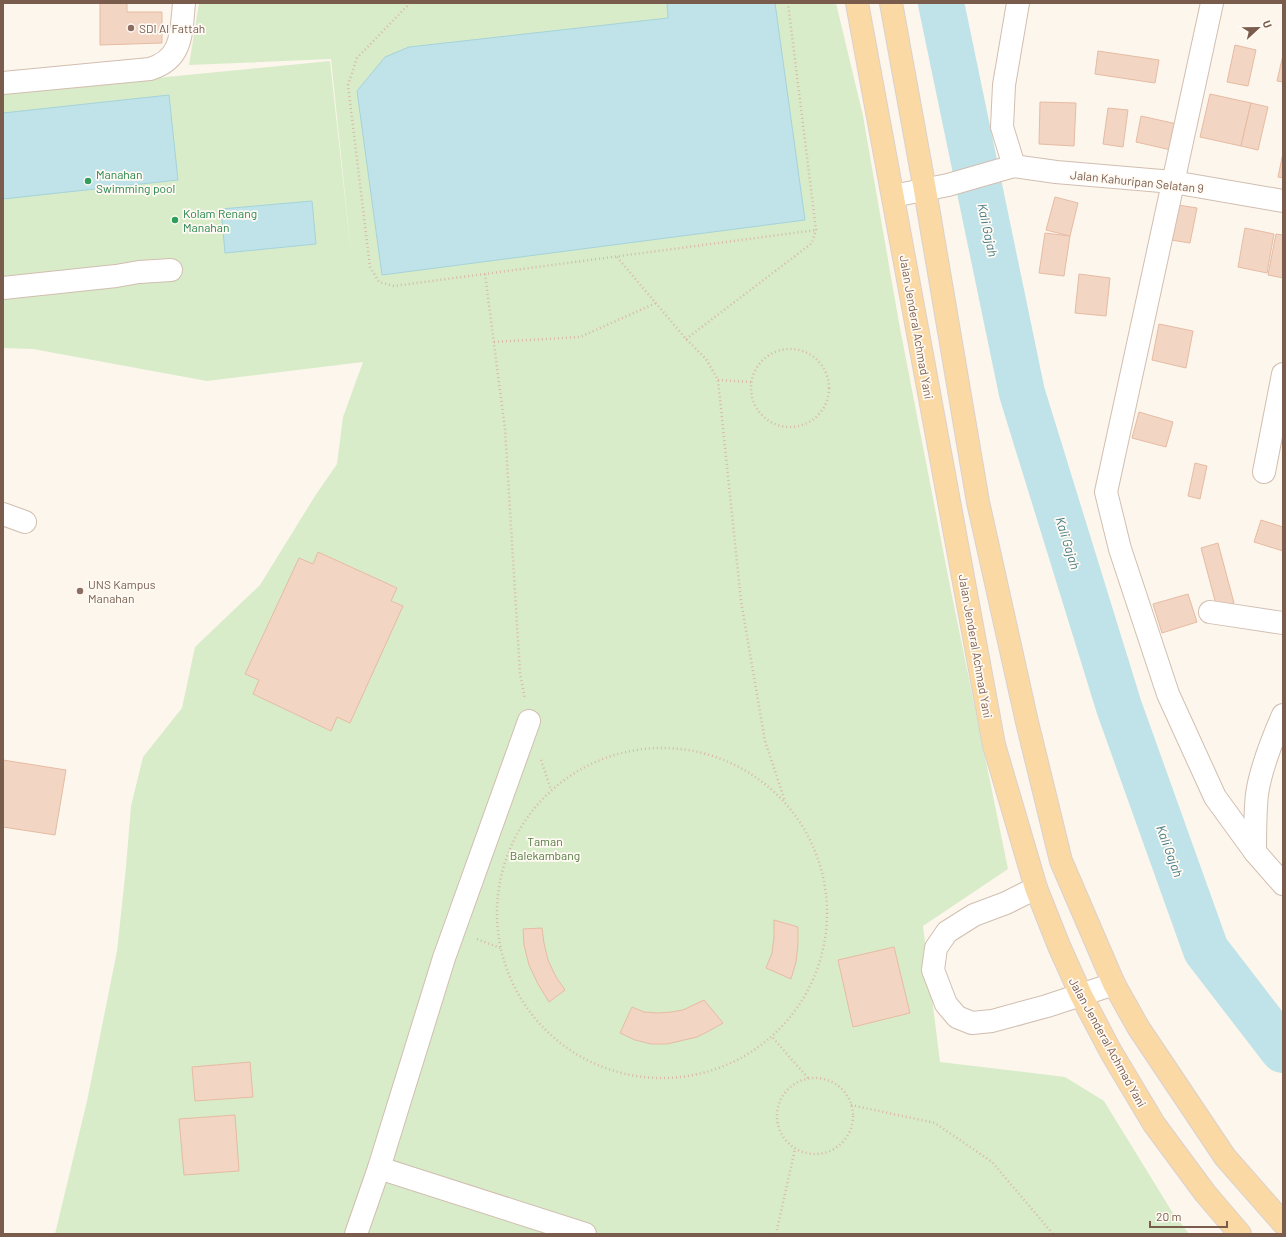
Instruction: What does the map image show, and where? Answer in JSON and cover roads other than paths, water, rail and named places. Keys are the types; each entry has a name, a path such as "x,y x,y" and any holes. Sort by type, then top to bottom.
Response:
{"main road":[{"name":"Jalan Jenderal Achmad Yani","path":"857,3 994,745 1036,888 1059,946 1081,995 1111,1052 1154,1124 1204,1193 1240,1234"},
{"path":"892,3 978,502 1027,722 1061,861 1114,984 1138,1027 1225,1157 1283,1223"}],"street":[{"path":"3,83 150,69 161,66 171,58 178,47 181,36 184,3"},
{"path":"893,196 948,185 1010,168 1002,127 1004,85 1018,3"},
{"path":"1212,3 1106,492 1120,549 1168,694 1215,797 1255,852 1283,884"},
{"name":"Jalan Kahuripan Selatan 9","path":"1010,168 1173,182 1283,201"},
{"path":"3,288 116,276 139,272 170,270"},
{"path":"1264,472 1283,374"},
{"path":"3,514 25,522"},
{"path":"1210,612 1283,623"},
{"path":"1255,852 1256,811 1261,774 1283,715"},
{"path":"356,1234 379,1168 444,958 529,721"},
{"path":"1036,888 1006,903 974,915 947,932 936,948 933,970 946,1004 957,1017 972,1022 992,1021 1114,984"},
{"path":"379,1168 585,1234"}],"water":[{"path":"667,3 775,3 805,220 382,275 357,91 385,57 409,47 668,18"},
{"path":"169,95 178,180 3,199 3,113"},
{"path":"312,201 316,244 225,253 221,209"}],"waterway":[{"name":"Kali Gajah","path":"941,3 1022,393 1119,707 1206,950 1283,1050"}],"place":[{"name":"SDI Al Fattah","path":"131,28"},
{"name":"Manahan Swimming pool","path":"88,181"},
{"name":"Kolam Renang Manahan","path":"175,220"},
{"name":"UNS Kampus Manahan","path":"80,591"}],"park label":[{"name":"Taman Balekambang","path":"545,848"}]}
